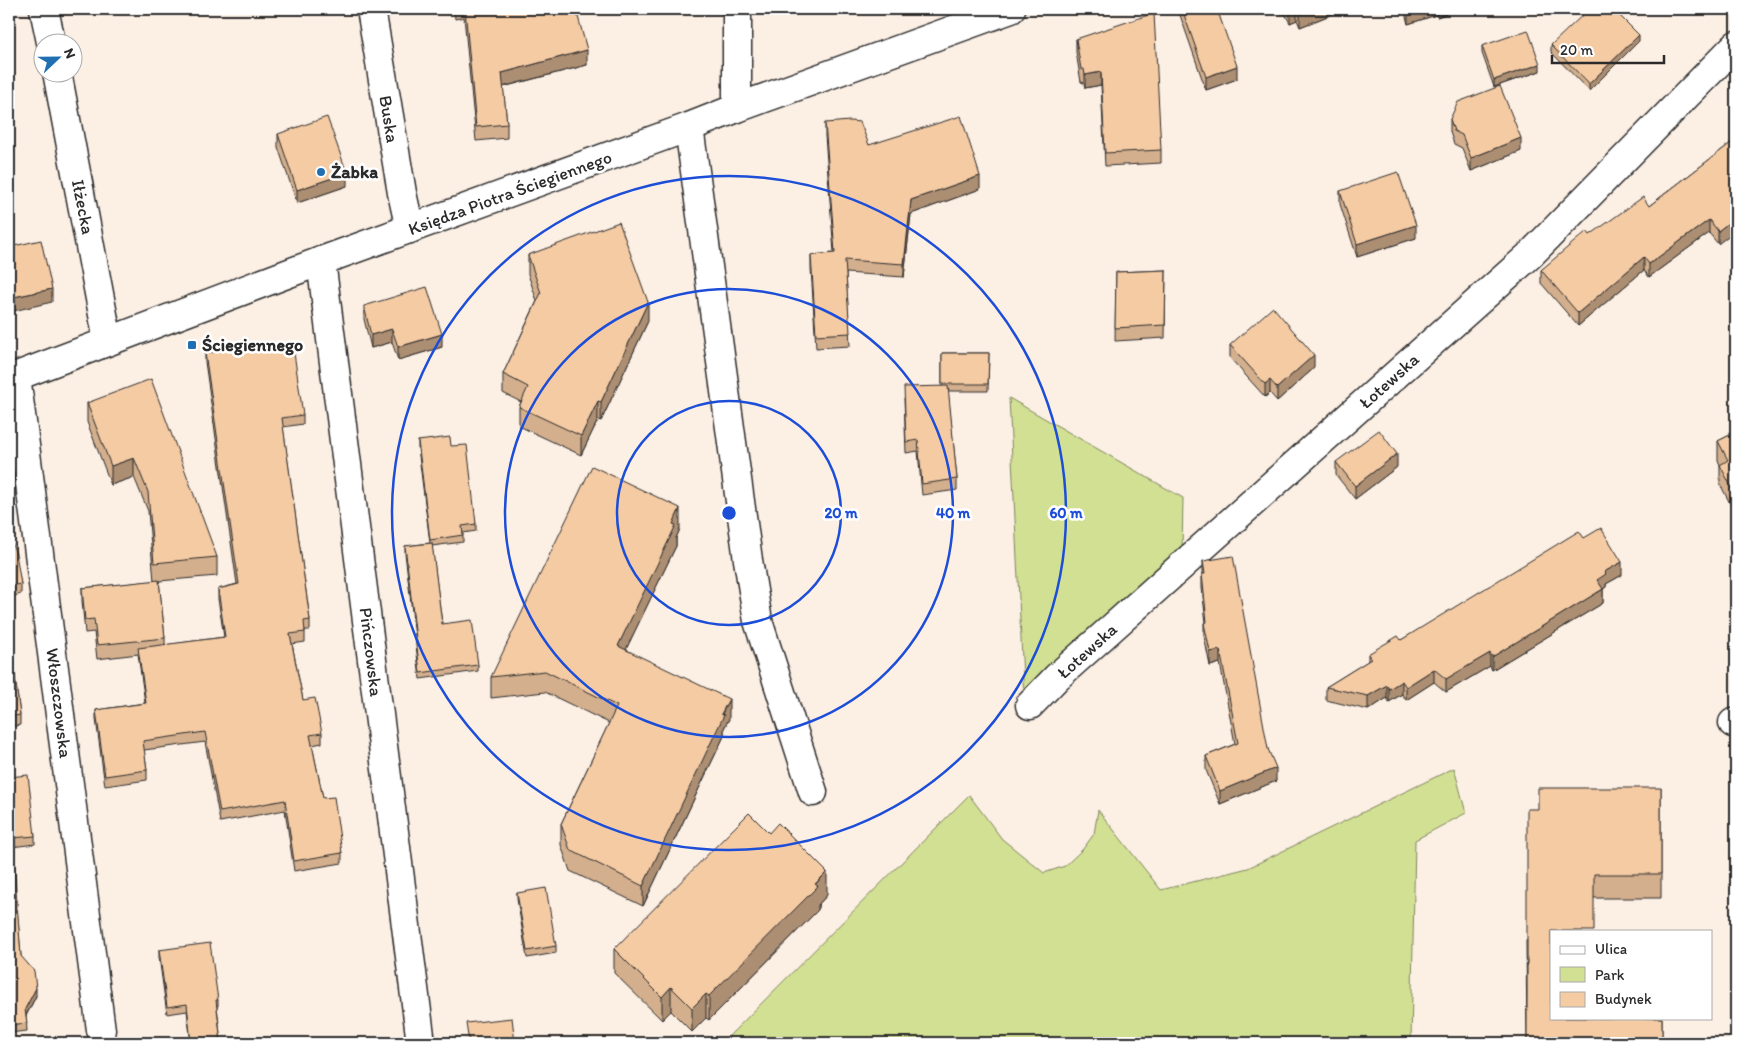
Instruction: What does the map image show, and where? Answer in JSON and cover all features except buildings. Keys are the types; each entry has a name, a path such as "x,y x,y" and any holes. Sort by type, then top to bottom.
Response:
{"street":[{"path":"44,9 49,32"},
{"name":"Buska","path":"371,9 402,193 410,229"},
{"path":"737,9 737,108"},
{"name":"Księdza Piotra Ściegiennego","path":"13,377 321,261 1011,9"},
{"name":"Łotewska","path":"1030,705 1057,677 1530,255 1736,45"},
{"name":"Iłżecka","path":"59,82 108,341"},
{"path":"689,127 758,621 813,792"},
{"name":"Pińczowska","path":"321,261 421,1043"},
{"name":"Włoszczowska","path":"13,377 101,1030"}],"green space":[{"path":"1009,398 1183,498 1182,552 1024,699"},
{"path":"1454,768 1466,813 1415,840 1411,1043 722,1043 969,795 1002,839 1044,873 1065,866 1083,849 1094,834 1098,810 1161,890 1248,868"}],"place":[{"name":"Żabka","path":"321,172"},
{"name":"Ściegiennego","path":"192,345"}]}
